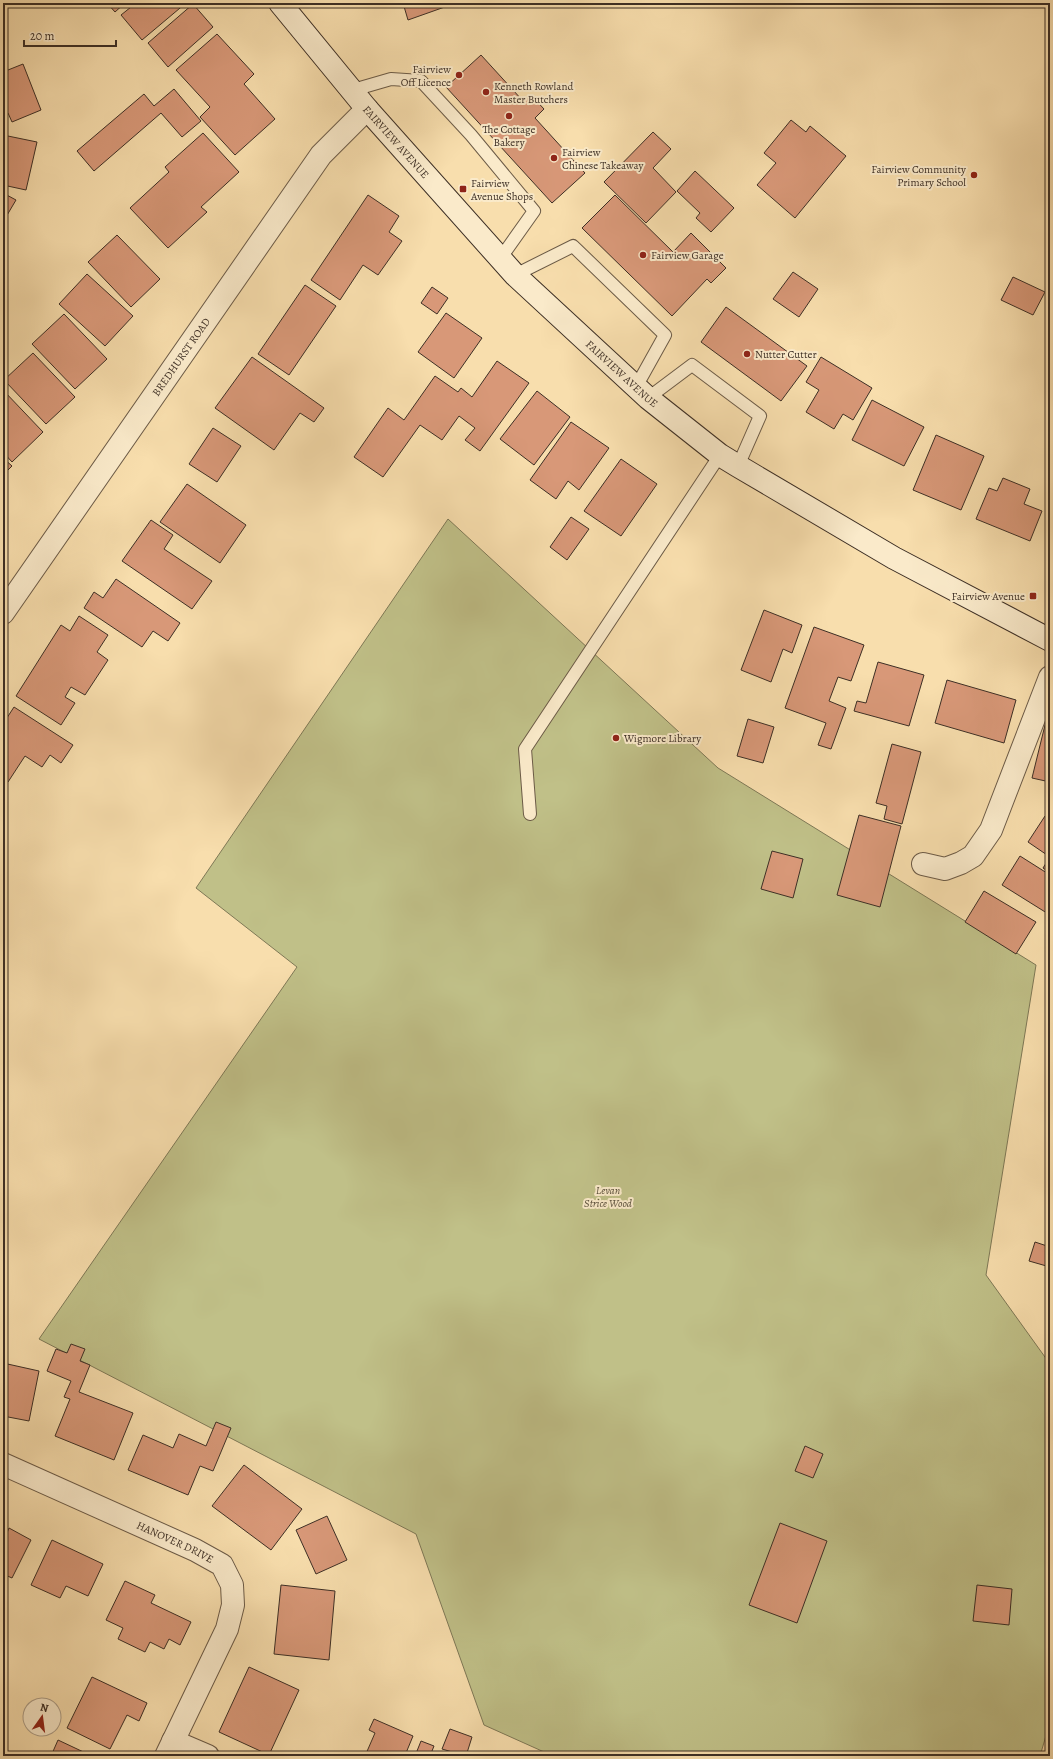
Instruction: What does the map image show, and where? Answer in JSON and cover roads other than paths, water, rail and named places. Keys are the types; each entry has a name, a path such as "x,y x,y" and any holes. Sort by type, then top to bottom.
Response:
{"street":[{"name":"FAIRVIEW AVENUE","path":"280,3 353,90 367,109 500,259 642,392 729,461 894,558 1050,640"},
{"name":"BREDHURST ROAD","path":"3,613 321,155 367,109"},
{"path":"923,864 945,869 961,863 973,856 992,830 1050,677"},
{"name":"HANOVER DRIVE","path":"3,1464 195,1550 222,1565 232,1585 233,1605 227,1629 169,1748"},
{"path":"169,1748 208,1756"}],"lane":[{"path":"353,90 392,78 422,81 471,135 534,211 500,259"},
{"path":"515,274 573,246 664,334 642,392"},
{"path":"530,814 525,749 760,416 692,365 642,392"}],"place":[{"name":"Fairview Off Licence","path":"459,75"},
{"name":"Kenneth Rowland Master Butchers","path":"486,92"},
{"name":"The Cottage Bakery","path":"509,116"},
{"name":"Fairview Chinese Takeaway","path":"554,158"},
{"name":"Fairview Community Primary School","path":"974,175"},
{"name":"Fairview Avenue Shops","path":"463,189"},
{"name":"Fairview Garage","path":"643,255"},
{"name":"Nutter Cutter","path":"747,354"},
{"name":"Fairview Avenue","path":"1033,596"},
{"name":"Wigmore Library","path":"616,738"}],"park label":[{"name":"Levan Strice Wood","path":"608,1196"}]}
